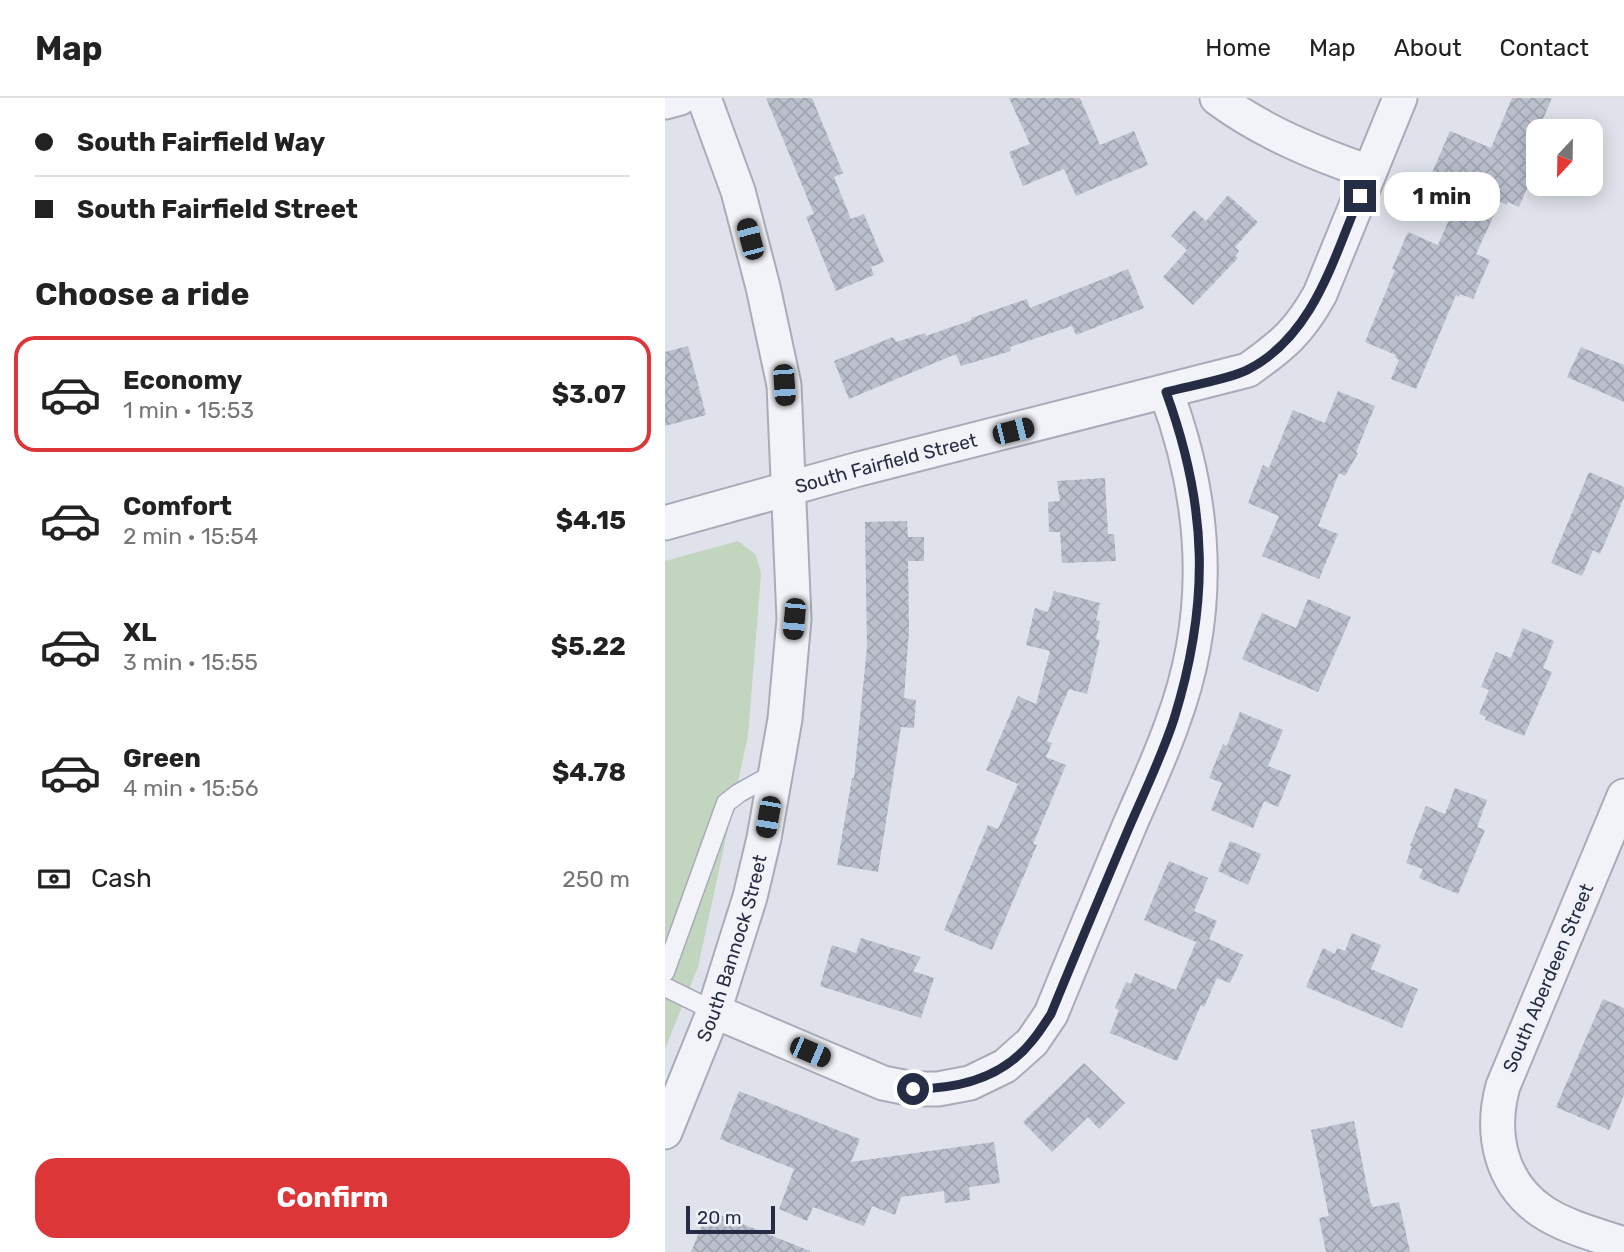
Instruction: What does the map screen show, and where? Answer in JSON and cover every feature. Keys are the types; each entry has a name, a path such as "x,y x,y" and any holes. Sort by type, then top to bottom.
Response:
{"street":[{"path":"665,102 680,98"},
{"name":"South Bannock Street","path":"665,1132 714,1011 750,897 764,838 785,719 794,619 784,385 738,191 704,98"},
{"path":"1217,98 1283,138 1325,157 1370,172"},
{"name":"South Fairfield Street","path":"665,523 790,487 1248,370 1284,344 1308,315 1400,98"},
{"path":"714,1011 883,1083 913,1089 938,1089 970,1083 1005,1066 1032,1042 1051,1014 1168,735 1192,653 1199,602 1199,529 1185,447 1166,392"},
{"name":"South Aberdeen Street","path":"1624,796 1503,1086 1496,1109 1496,1131 1504,1164 1528,1200 1545,1213 1580,1229 1624,1244"}],"lane":[{"path":"665,972 726,803 775,774"},
{"path":"665,987 714,1011"}],"green space":[{"path":"738,541 756,555 761,574 748,736 698,967 665,1049 665,561"}],"building":[{"path":"766,98 812,98 843,173 834,177 851,219 864,214 884,262 871,267 874,275 836,291 806,217 814,214"},
{"path":"1009,98 1080,98 1100,145 1134,131 1148,165 1076,196 1064,169 1023,186 1009,152 1030,144"},
{"path":"1512,98 1552,98 1543,119 1526,119 1526,191 1519,207 1500,202 1476,254 1490,260 1473,299 1456,295 1416,389 1391,379 1399,360 1396,355 1365,342 1408,232 1438,245 1464,186 1432,173 1450,131 1491,148"},
{"path":"1228,195 1258,222 1235,247 1239,251 1235,256 1238,258 1193,305 1163,277 1187,250 1171,236 1194,210 1206,221"},
{"path":"1128,269 1144,308 1076,335 1072,326 1010,347 1011,351 961,366 956,354 849,399 834,361 893,337 896,342 925,333 926,336 1027,299 1030,308"},
{"path":"688,346 706,415 665,426 665,352"},
{"path":"1581,347 1624,365 1624,402 1567,377"},
{"path":"1338,391 1375,406 1356,452 1358,453 1345,476 1339,473 1318,526 1338,534 1319,579 1262,556 1279,516 1248,503 1263,465 1269,468 1293,410 1325,423"},
{"path":"1589,472 1624,487 1624,498 1600,554 1593,550 1582,576 1551,563"},
{"path":"1105,478 1108,534 1114,534 1116,561 1062,563 1060,532 1049,532 1048,502 1060,501 1057,481"},
{"path":"907,521 908,537 924,537 924,561 908,561 909,630 904,698 916,700 914,728 901,727 878,872 837,865 854,778 867,647 865,522"},
{"path":"1054,591 1100,603 1096,639 1100,640 1087,694 1069,689 1047,741 1052,743 1046,757 1066,765 1033,844 1037,845 992,950 944,930 988,825 998,829 1018,784 986,770 1018,696 1036,704 1050,651 1026,645 1035,608 1048,612"},
{"path":"1308,599 1351,617 1318,692 1242,659 1262,613 1296,628"},
{"path":"1523,628 1554,641 1543,668 1552,672 1524,736 1485,720 1486,717 1479,714 1489,690 1481,687 1496,652 1511,658"},
{"path":"1240,712 1283,730 1268,766 1291,775 1278,807 1264,801 1253,828 1211,810 1222,783 1209,778 1223,744 1227,746"},
{"path":"1455,788 1487,800 1477,827 1485,830 1458,894 1419,878 1423,869 1406,863 1426,806 1445,814"},
{"path":"1230,841 1261,854 1248,885 1218,871"},
{"path":"1169,861 1208,878 1194,911 1217,921 1209,939 1243,955 1230,983 1217,978 1204,1007 1201,1005 1177,1061 1110,1033 1119,1010 1115,1008 1126,982 1131,984 1135,973 1176,990 1196,942 1144,920"},
{"path":"1352,933 1381,945 1371,969 1418,989 1402,1028 1306,987 1323,948 1335,954 1337,948 1345,951"},
{"path":"861,938 921,957 913,971 934,978 921,1018 820,986 832,945 856,953"},
{"path":"1603,999 1624,1008 1624,1095 1609,1130 1556,1107"},
{"path":"1084,1063 1125,1103 1099,1129 1088,1117 1052,1152 1023,1122"},
{"path":"739,1091 860,1139 851,1162 994,1142 1000,1183 969,1187 970,1200 945,1203 944,1191 901,1197 895,1215 872,1206 864,1226 813,1207 807,1221 779,1209 794,1169 720,1139"},
{"path":"1354,1121 1370,1201 1373,1207 1399,1202 1410,1252 1326,1252 1319,1218 1329,1216 1311,1130"},
{"path":"708,1210 810,1251 810,1252 691,1252"}],"route":[{"path":"913,1089 938,1089 970,1083 1005,1066 1032,1042 1051,1014 1173,722 1192,653 1198,615 1201,561 1199,529 1193,482 1182,436 1166,392 1248,370 1284,344 1308,315 1360,196"}]}
